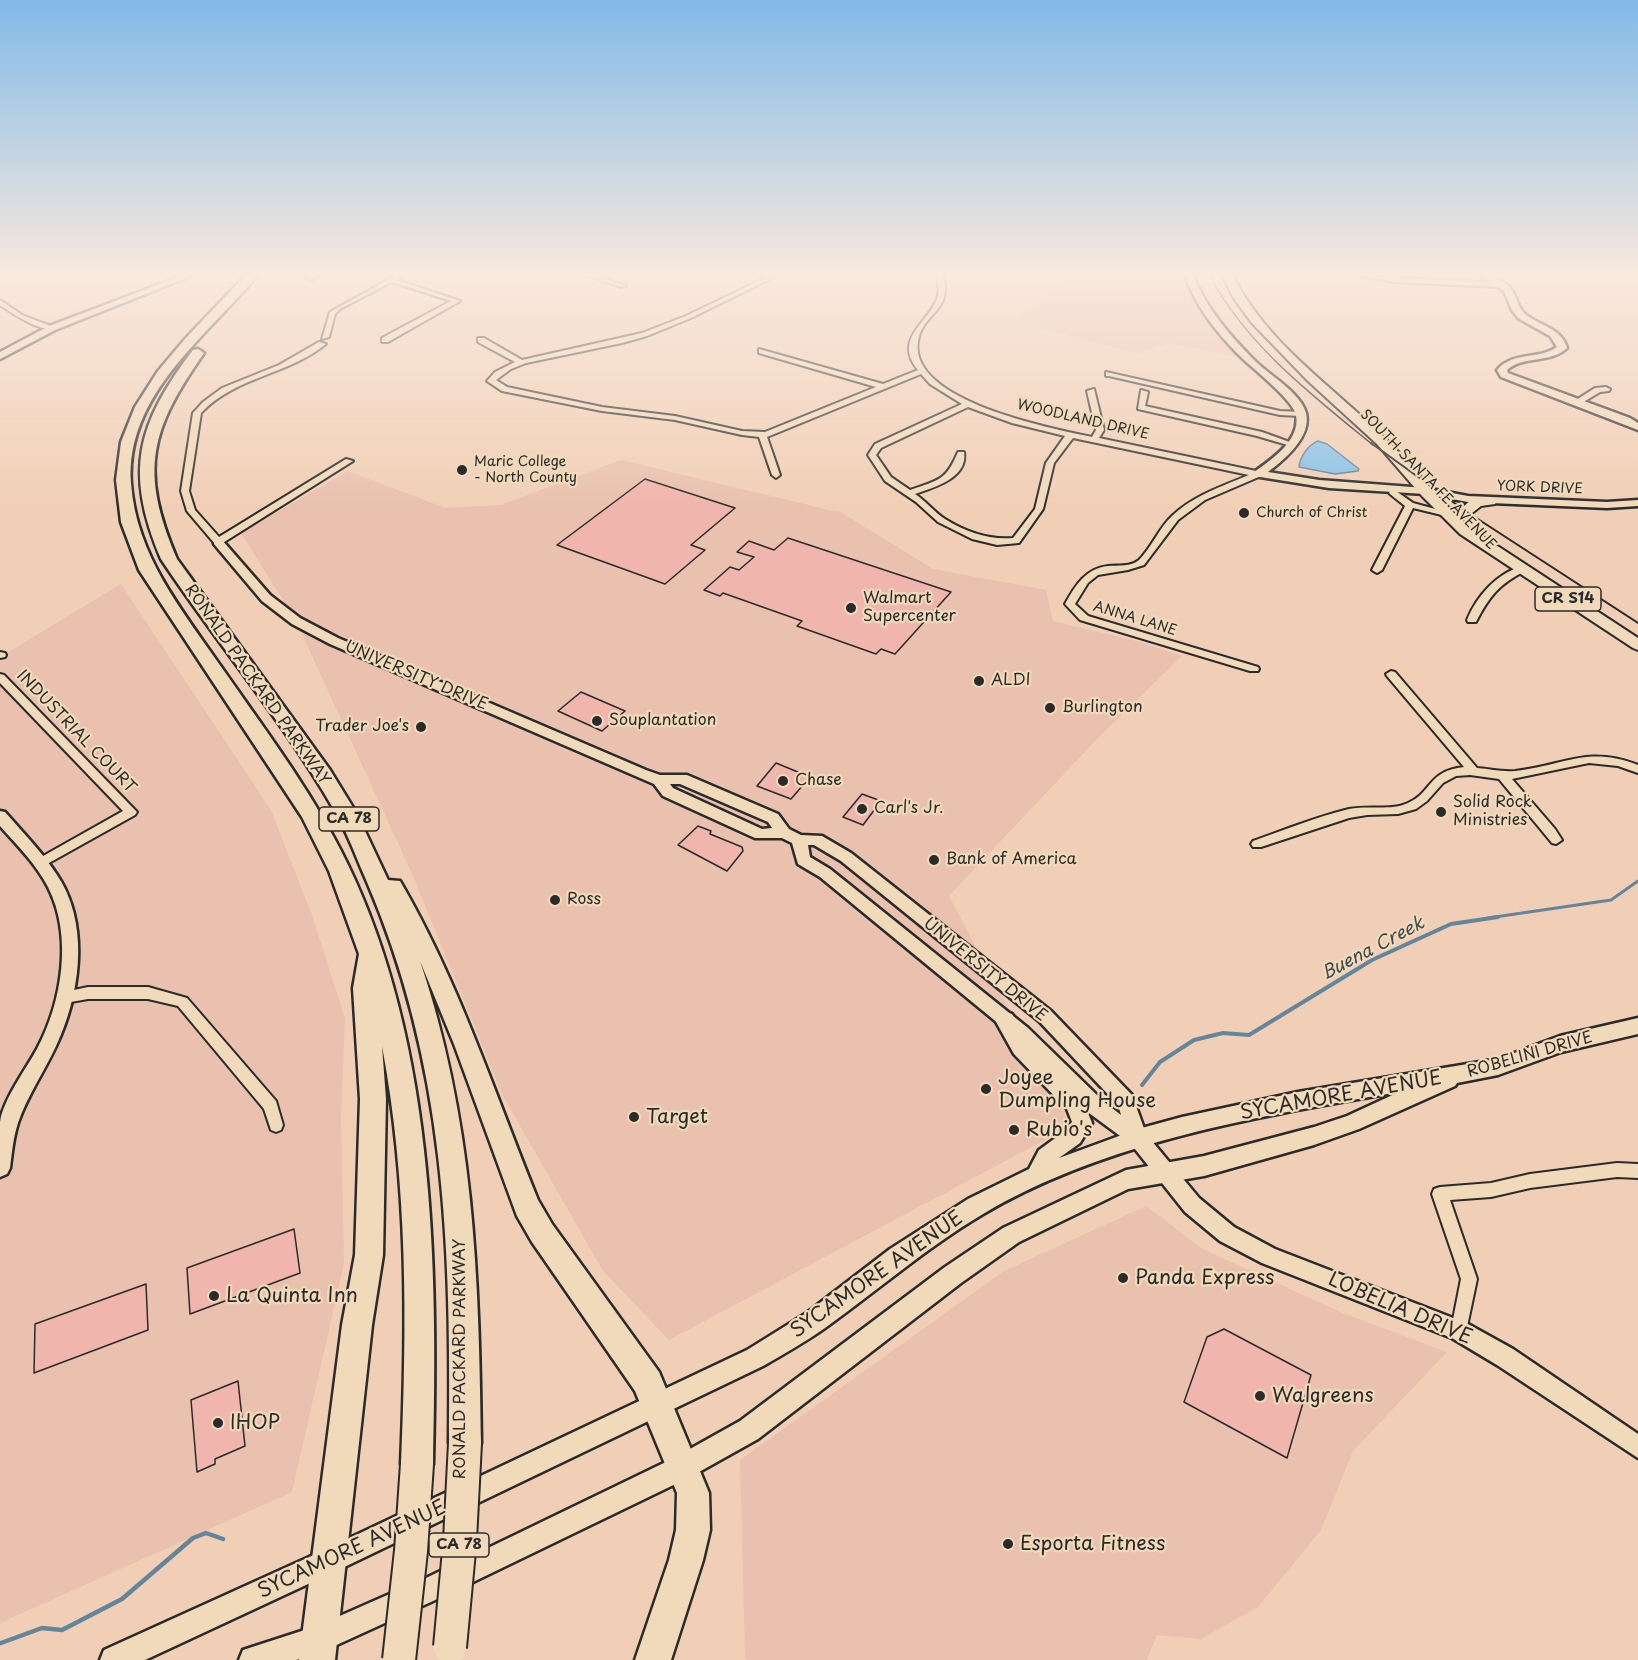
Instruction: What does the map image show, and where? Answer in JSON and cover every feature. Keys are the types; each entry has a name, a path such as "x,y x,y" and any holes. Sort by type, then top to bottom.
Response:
{"highway":[{"name":"RONALD PACKARD PARKWAY","path":"181,353 169,365 140,407 127,445 123,477 124,501 129,526 147,570 309,811 339,870 370,950 387,1012 409,1128 420,1271 422,1364 411,1551 399,1660"},
{"name":"RONALD PACKARD PARKWAY","path":"197,353 165,399 150,440 146,483 147,501 160,541 169,559 318,770 350,822 403,940 422,1001 438,1071 460,1224 465,1334 465,1443 460,1540 450,1654"},
{"path":"350,822 412,919 443,985 527,1207 566,1269 648,1383 693,1493 693,1530 686,1560 653,1660"},
{"path":"318,1649 358,1319 369,1255 373,1099 365,988 370,950"}],"main road":[{"name":"SOUTH SANTA FE AVENUE","path":"1287,353 1348,411 1373,425 1446,513 1476,540 1498,552 1638,645"},
{"name":"SOUTH SANTA FE AVENUE","path":"1298,353 1322,378 1384,430 1425,474 1431,493 1462,514 1498,552"},
{"path":"1462,514 1477,502 1490,501"},
{"path":"1005,1020 1021,1048 1075,1104 1082,1123 1077,1134 1066,1145 1047,1156 1037,1176"},
{"name":"ROBELINI DRIVE","path":"1457,1076 1498,1067 1560,1044 1638,1026"},
{"name":"SYCAMORE AVENUE","path":"114,1660 656,1407 755,1358 816,1320 898,1257 976,1206 1037,1176 1138,1138 1182,1126 1298,1101 1423,1078 1457,1076"},
{"name":"SYCAMORE AVENUE","path":"253,1660 318,1649 435,1587 681,1468 748,1430 953,1275 1011,1235 1126,1180 1204,1166 1352,1123 1457,1076"}],"street":[{"name":"UNIVERSITY DRIVE","path":"303,353 282,367 229,387 205,403 197,413 185,491 191,511 266,597 296,621 340,644 659,780 668,792 760,834 817,840 846,857 1045,1016 1126,1101 1138,1138"},
{"path":"505,353 522,363"},
{"path":"566,353 522,363 502,371 491,381 505,389 602,409 665,416 713,425 742,434 762,434 783,429 922,370 914,353"},
{"path":"770,353 883,387"},
{"path":"1245,353 1263,374 1296,404 1301,414 1302,428 1291,444 1258,474"},
{"path":"1551,353 1505,366 1502,370 1504,375 1626,420 1638,427"},
{"name":"WOODLAND DRIVE","path":"922,370 939,387 968,404 995,415 1071,434 1258,474 1393,492 1431,493"},
{"path":"1109,374 1280,413 1301,414"},
{"path":"1577,402 1598,390 1606,389"},
{"path":"1091,391 1100,430 1094,439"},
{"path":"1144,392 1141,407 1252,432 1291,444"},
{"path":"968,404 878,446 872,452 888,479 941,520 959,530 997,542 1016,542 1039,509 1050,463 1071,434"},
{"path":"762,434 776,476"},
{"path":"909,493 951,476 960,466 962,454"},
{"path":"218,542 349,461"},
{"name":"ANNA LANE","path":"1254,669 1084,618 1070,604 1080,585 1094,573 1104,569 1133,567 1141,563 1175,518 1202,498 1258,474"},
{"name":"WOODLAND DRIVE","path":"1320,483 1431,493"},
{"path":"1393,492 1410,505 1446,513"},
{"name":"YORK DRIVE","path":"1431,493 1490,501 1606,505 1638,503"},
{"path":"1377,570 1410,505"},
{"path":"1472,620 1475,611 1500,581 1522,569"},
{"path":"1391,674 1473,770"},
{"name":"INDUSTRIAL COURT","path":"0,677 131,812 40,863"},
{"path":"1257,844 1329,819 1363,811 1403,809 1423,802 1434,785 1445,776 1473,770 1502,776 1516,775 1577,759 1621,762 1638,769"},
{"path":"1502,776 1556,840"},
{"path":"0,816 40,863 57,888 67,918 70,952 65,997 53,1034 9,1120 0,1168"},
{"name":"UNIVERSITY DRIVE","path":"791,836 803,860 825,873 1022,1033 1095,1107 1138,1138 1165,1173"},
{"path":"65,997 88,993 148,993 182,1002 271,1106 276,1125"},
{"path":"1459,1330 1469,1279 1440,1194 1491,1190 1530,1181 1617,1170 1638,1171"},
{"name":"LOBELIA DRIVE","path":"1165,1173 1192,1205 1227,1234 1269,1256 1459,1330 1505,1357 1638,1447"}],"shaded area":[{"path":"1220,353 1238,353 1242,358"},
{"path":"621,460 842,513 933,569 1046,590 1053,621 1137,641 1182,656 1098,738 949,896 1071,1126 669,1340 603,1271 503,1096 413,876 296,621 241,533 348,471 445,508 501,505"},
{"path":"121,584 271,810 313,918 345,1018 341,1119 344,1264 292,1492 0,1623 0,657"},
{"path":"1146,1206 1203,1249 1338,1311 1447,1352 1353,1451 1321,1530 1258,1607 1201,1639 1157,1635 1147,1660 747,1660 745,1657 740,1460 1004,1271"}],"water":[{"path":"1318,441 1327,444 1359,469 1358,471 1335,474 1299,467 1305,452"}],"building":[{"path":"645,479 735,508 691,545 705,550 665,584 557,545"},
{"name":"Walmart Supercenter","path":"788,538 951,592 895,654 881,649 876,654 797,626 802,621 723,593 720,596 704,590 730,567 739,570 754,557 737,552 749,541 774,550"},
{"name":"Souplantation","path":"581,692 625,711 602,731 558,711"},
{"name":"Chase","path":"776,763 810,777 791,799 757,786"},
{"name":"Carl's Jr.","path":"862,794 881,801 863,825 843,817"},
{"path":"698,826 711,831 710,834 742,847 743,851 727,871 678,845"},
{"path":"294,1229 300,1273 190,1314 187,1268"},
{"path":"146,1284 148,1330 34,1373 35,1324"},
{"name":"Walgreens","path":"1224,1329 1311,1375 1287,1458 1184,1402 1207,1337"},
{"name":"IHOP","path":"238,1381 245,1446 215,1459 215,1464 197,1472 191,1400"}],"waterway":[{"name":"Buena Creek","path":"1488,918 1611,900 1638,881"},
{"name":"Buena Creek","path":"1142,1085 1160,1062 1194,1040 1223,1033 1249,1035 1372,960 1451,924 1498,917"},
{"name":"Buena Creek","path":"1,1643 42,1628 62,1630 122,1599 193,1538 206,1533 223,1539"}],"railway":[{"path":"1268,353 1305,388 1373,445"},
{"path":"1371,443 1464,510 1638,623"}],"place":[{"name":"Maric College - North County","path":"462,470"},
{"name":"Church of Christ","path":"1244,513"},
{"name":"Walmart Supercenter","path":"851,608"},
{"name":"ALDI","path":"979,681"},
{"name":"Burlington","path":"1050,708"},
{"name":"Souplantation","path":"597,721"},
{"name":"Trader Joe's","path":"421,727"},
{"name":"Chase","path":"783,781"},
{"name":"Carl's Jr.","path":"862,809"},
{"name":"Solid Rock Ministries","path":"1441,812"},
{"name":"Bank of America","path":"934,860"},
{"name":"Ross","path":"555,900"},
{"name":"Joyee Dumpling House","path":"986,1089"},
{"name":"Target","path":"634,1117"},
{"name":"Rubio's","path":"1014,1130"},
{"name":"Panda Express","path":"1123,1278"},
{"name":"La Quinta Inn","path":"214,1296"},
{"name":"Walgreens","path":"1260,1396"},
{"name":"IHOP","path":"218,1423"},
{"name":"Esporta Fitness","path":"1008,1544"}]}
